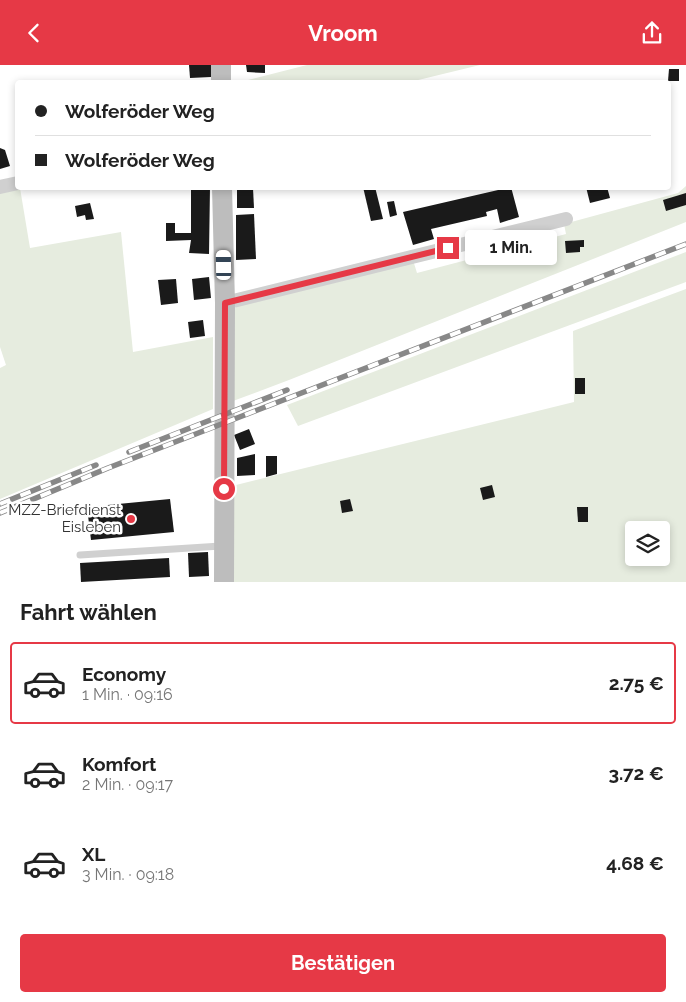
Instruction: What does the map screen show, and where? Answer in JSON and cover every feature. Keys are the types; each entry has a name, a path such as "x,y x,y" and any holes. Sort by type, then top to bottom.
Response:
{"main road":[{"path":"221,65 222,80"},
{"path":"222,190 225,303 224,582"}],"street":[{"path":"0,187 15,184"},
{"path":"225,303 566,219"}],"lane":[{"path":"80,555 224,546"}],"shaded area":[{"path":"307,65 480,65 418,80 248,80"},
{"path":"0,184 15,187 15,190 20,190 30,248 121,232 133,352 213,337 213,409 0,499 0,368 6,365 0,347"},
{"path":"686,186 686,222 233,401 228,316 239,304 413,260 417,273 566,234 564,224 678,193"},
{"path":"686,252 686,282 298,426 287,405"},
{"path":"686,289 686,582 234,582 232,486 574,402 573,331"}],"building":[{"path":"189,65 211,65 211,77 190,78"},
{"path":"246,65 265,65 265,73 247,72"},
{"path":"669,69 679,69 679,81 668,80"},
{"path":"0,148 5,150 10,166 0,169"},
{"path":"191,190 210,190 209,254 189,253 191,240 166,241 166,223 175,223 175,233 191,233"},
{"path":"237,190 253,190 254,208 237,208"},
{"path":"364,190 376,190 383,219 371,221"},
{"path":"498,190 512,190 519,217 500,223 497,209 486,212 487,216 431,229 434,239 413,245 403,212"},
{"path":"587,190 608,190 610,198 590,203"},
{"path":"686,193 686,205 666,211 663,200"},
{"path":"394,201 397,215 390,217 387,202"},
{"path":"90,203 94,219 86,220 85,215 77,217 75,206"},
{"path":"254,214 256,259 236,260 236,215"},
{"path":"584,240 584,247 580,247 580,252 566,253 565,241"},
{"path":"209,277 211,298 194,300 192,279"},
{"path":"176,279 178,303 161,305 158,280"},
{"path":"203,320 205,336 190,338 188,322"},
{"path":"575,378 585,378 585,394 575,394"},
{"path":"249,429 255,444 240,450 234,435"},
{"path":"255,454 255,475 237,476 237,458"},
{"path":"266,456 277,456 277,474 266,477"},
{"path":"492,485 495,497 483,500 480,488"},
{"name":"MZZ-Briefdienst Eisleben","path":"170,499 174,532 91,540 87,507"},
{"path":"350,499 353,511 342,513 340,501"},
{"path":"577,507 588,507 588,522 578,522"},
{"path":"208,552 209,576 189,577 188,553"},
{"path":"169,558 170,577 81,582 80,563"}],"railway":[{"path":"0,513 108,468 686,244"},
{"path":"129,452 287,390"},
{"path":"0,504 96,465"}],"place":[{"name":"MZZ-Briefdienst Eisleben","path":"131,519"}],"route":[{"path":"224,489 225,303 448,248"}]}
